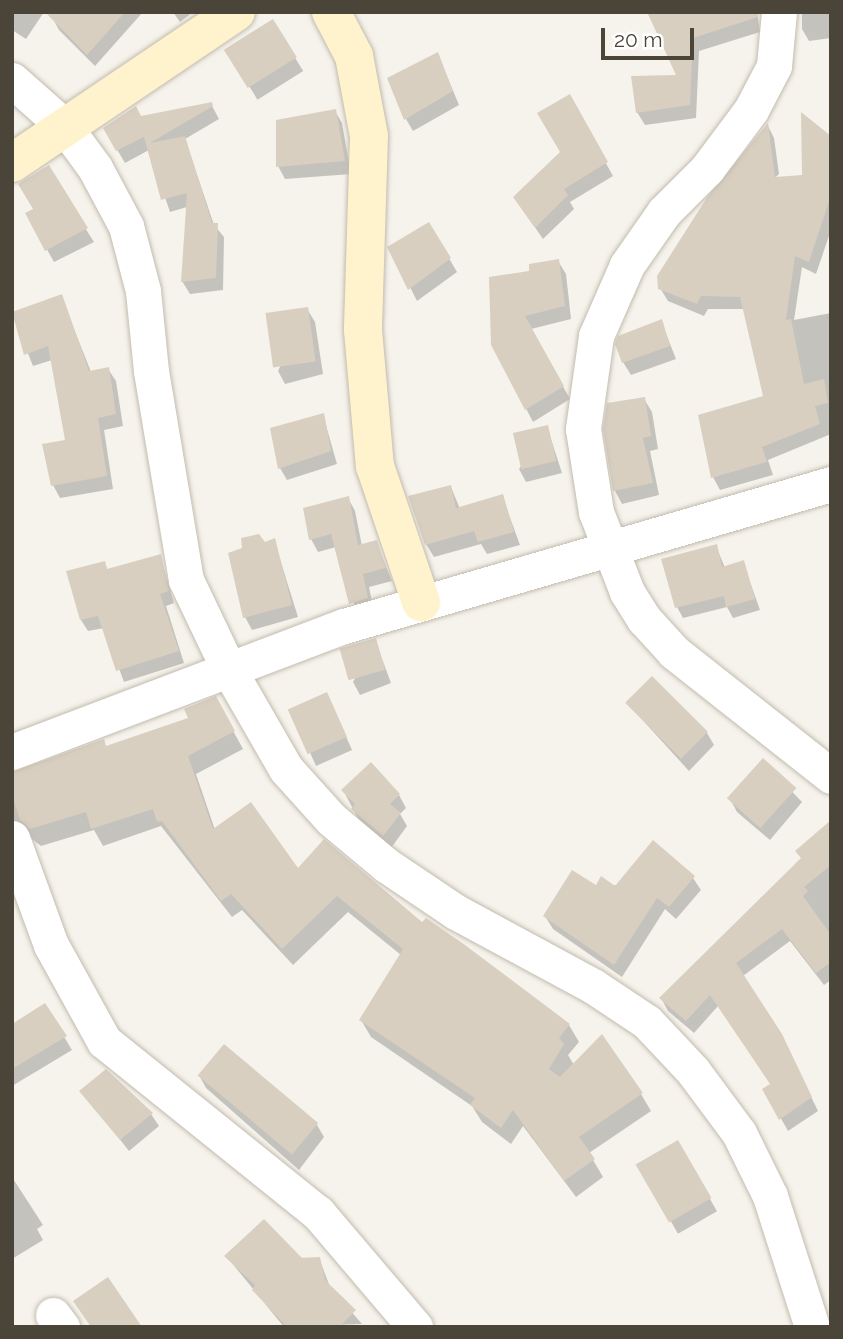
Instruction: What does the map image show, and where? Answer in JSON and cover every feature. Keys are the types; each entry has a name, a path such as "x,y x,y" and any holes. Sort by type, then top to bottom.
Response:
{"street":[{"path":"12,163 236,12"},
{"path":"331,12 354,56 369,136 363,330 375,466 421,602"},
{"path":"779,12 774,66 751,110 707,170 664,212 627,265 596,336 583,429 596,512 607,547 644,619 674,652 831,776"},
{"path":"12,80 65,127 95,168 126,226 143,291 151,370 186,580 229,670 286,769 331,819 386,865 456,912 593,986 647,1022 693,1071 738,1133 770,1196 812,1327"},
{"path":"12,752 229,670 421,602 831,484"},
{"path":"12,838 51,945 104,1041 318,1213 415,1327"}],"building":[{"path":"45,12 125,12 87,55"},
{"path":"647,12 757,12 758,17 693,38 690,105 636,113 631,76 676,75"},
{"path":"273,19 297,57 248,88 224,50"},
{"path":"438,52 453,91 404,120 387,78"},
{"path":"570,94 608,162 564,189 568,195 535,228 513,197 560,152 537,113"},
{"path":"212,102 213,106 150,143 185,136 212,223 218,223 216,278 181,282 187,193 161,200 144,137 116,151 103,128 136,106 141,116"},
{"path":"336,109 345,161 276,167 276,120"},
{"path":"801,112 831,136 831,195 809,262 795,256 786,320 791,319 804,384 824,379 828,403 815,406 820,424 762,447 767,462 711,478 698,415 763,396 740,297 701,296 697,304 658,289 657,276 708,196 768,123 775,177 802,175"},
{"path":"49,165 88,228 45,251 25,213 33,209 18,184"},
{"path":"429,222 451,258 408,290 387,247"},
{"path":"559,259 565,306 525,316 564,386 525,410 491,345 489,277 529,271 529,264"},
{"path":"62,294 89,371 109,367 116,414 98,418 107,476 51,486 42,444 65,440 48,346 24,355 12,312"},
{"path":"308,307 316,361 273,367 265,313"},
{"path":"662,319 670,346 622,363 615,344 618,336"},
{"path":"645,397 651,436 643,438 653,483 613,491 603,429 607,403"},
{"path":"324,413 331,451 278,469 270,428"},
{"path":"548,425 556,461 521,469 513,433"},
{"path":"451,485 456,508 503,494 514,532 478,542 474,531 425,545 408,496"},
{"path":"349,496 358,545 377,540 386,568 363,574 368,598 349,604 331,534 309,540 303,508"},
{"path":"259,534 265,542 275,538 292,605 243,618 228,553 242,548 241,538"},
{"path":"717,544 722,567 744,560 755,599 726,607 724,596 675,608 661,559"},
{"path":"161,554 169,591 160,594 179,651 116,671 98,616 80,620 66,571 105,561 107,569"},
{"path":"376,638 385,670 349,680 339,648"},
{"path":"652,676 708,732 681,759 625,703"},
{"path":"327,692 347,737 308,754 288,709"},
{"path":"216,696 235,731 188,756 213,829 251,802 298,868 324,839 422,922 426,918 570,1024 559,1038 564,1044 549,1069 560,1077 602,1034 643,1093 579,1137 595,1159 564,1181 513,1110 501,1128 470,1105 475,1098 359,1020 403,949 337,896 282,949 231,894 221,901 162,821 157,822 153,809 91,829 86,812 30,829 20,820 12,795 12,772 104,739 106,746 188,718 184,709"},
{"path":"763,758 796,788 760,828 727,798"},
{"path":"371,762 400,794 390,804 401,813 383,836 351,809 355,804 341,790"},
{"path":"831,820 831,865 804,887 808,891 803,896 831,935 831,962 816,973 782,929 736,963 782,1034 812,1097 779,1120 762,1089 770,1084 710,995 686,1021 659,998 801,858 795,851"},
{"path":"653,840 695,876 669,907 657,898 614,965 543,916 572,870 596,885 601,876 615,886"},
{"path":"45,1003 67,1036 12,1069 12,1024"},
{"path":"224,1044 318,1123 292,1154 198,1075"},
{"path":"106,1069 153,1113 120,1140 79,1091"},
{"path":"678,1140 712,1198 669,1223 636,1164"},
{"path":"264,1219 302,1258 320,1257 325,1280 356,1310 339,1327 287,1327 252,1290 255,1285 224,1256"},
{"path":"108,1277 142,1327 91,1327 73,1301"}]}
